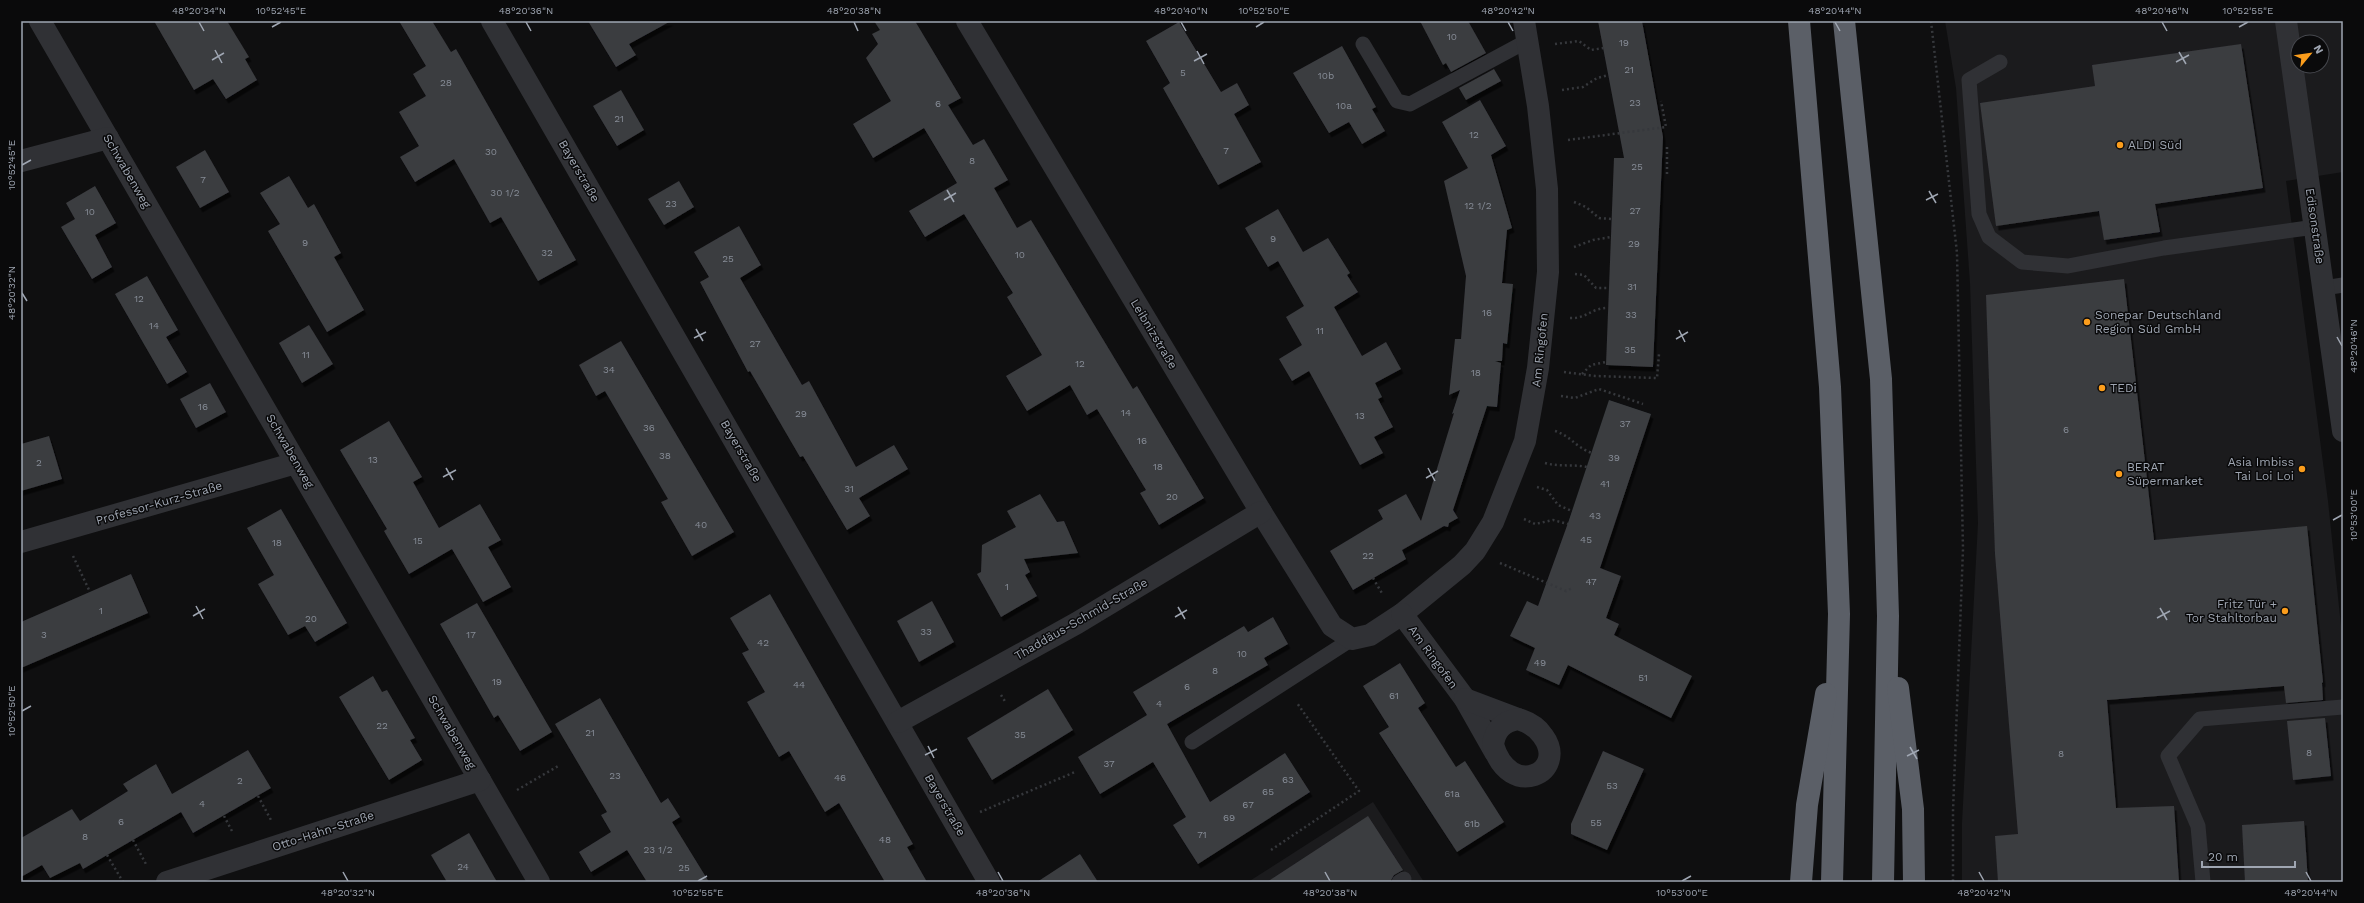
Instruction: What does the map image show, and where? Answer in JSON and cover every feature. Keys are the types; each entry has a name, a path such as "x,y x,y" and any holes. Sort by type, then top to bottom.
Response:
{"highway":[{"path":"1798,21 1830,386 1839,614 1832,882"},
{"path":"1844,21 1881,379 1888,616 1883,882"},
{"path":"1801,882 1807,805 1839,614"},
{"path":"1888,616 1914,809 1914,882"}],"street":[{"name":"Schwabenweg","path":"40,21 539,882"},
{"name":"Bayerstraße","path":"492,21 989,882"},
{"name":"Leibnizstraße","path":"967,21 1261,512 1332,626 1352,639"},
{"name":"Edisonstraße","path":"2286,21 2315,226 2334,287 2343,431"},
{"name":"Am Ringofen","path":"1352,639 1370,635 1402,614 1475,552 1493,522 1512,479 1520,455 1529,424 1535,392 1548,272 1548,200 1536,95 1527,37"},
{"path":"21,161 108,138"},
{"name":"Professor-Kurz-Straße","path":"21,542 296,463"},
{"name":"Thaddäus-Schmid-Straße","path":"898,722 1077,623 1261,512"},
{"name":"Am Ringofen","path":"1402,614 1465,700 1506,769 1520,777 1528,778 1536,775 1545,767 1550,756 1546,740 1535,727 1527,722 1465,700"},
{"path":"1495,752 1493,741 1497,729 1503,724 1518,719"},
{"name":"Otto-Hahn-Straße","path":"158,876 480,780"}],"lane":[{"path":"1363,44 1397,101 1410,104 1527,37"},
{"path":"2000,62 1969,80 1979,214 1989,237 2022,262 2068,266 2164,248 2315,226"},
{"path":"1192,742 1352,639"},
{"path":"2203,882 2198,826 2168,756 2200,719 2343,707"}],"path":[{"path":"1931,21 1957,253 1963,549 1953,811 1953,882"},
{"path":"1527,37 1579,41 1591,50 1604,48"},
{"path":"1536,95 1583,86 1597,78 1609,75"},
{"path":"1542,144 1666,127 1661,101"},
{"path":"1666,174 1667,144"},
{"path":"1548,200 1570,200 1586,207 1599,218 1612,219"},
{"path":"1548,247 1576,247 1593,240 1611,237"},
{"path":"1548,272 1584,275 1596,288 1607,288"},
{"path":"1544,316 1580,319 1596,308 1608,308"},
{"path":"1538,368 1582,374 1657,378 1659,354"},
{"path":"1582,374 1591,365 1606,362"},
{"path":"1535,392 1575,398 1599,389 1643,404"},
{"path":"1529,424 1566,434 1580,449 1592,453"},
{"path":"1520,455 1554,466 1574,464 1587,467"},
{"path":"1512,479 1547,490 1558,505 1572,511"},
{"path":"1499,508 1535,524 1554,520 1568,524"},
{"path":"61,531 90,592"},
{"path":"1475,552 1566,591 1573,588"},
{"path":"1271,850 1359,791 1283,684"},
{"path":"493,803 560,766"},
{"path":"958,827 987,807 1010,800 1037,786 1075,772"},
{"path":"133,840 158,876"},
{"path":"107,855 123,882"}],"shaded area":[{"path":"1945,21 2343,21 2343,172 2286,181 2328,501 2343,645 2343,882 1962,882 1962,823 1978,523 1970,283 1956,88"},
{"path":"1373,802 1424,882 1248,882"}],"building":[{"path":"154,21 227,21 249,57 245,59 257,80 226,99 213,79 194,90"},
{"path":"399,21 432,21 451,52 456,49 576,260 538,281 501,217 490,223 454,159 415,182 400,157 419,146 399,112 426,96 413,74 426,66"},
{"path":"588,21 671,21 629,44 636,55 616,67"},
{"path":"874,21 915,21 961,98 948,105 973,145 984,139 1008,180 994,188 1017,228 1031,220 1133,389 1137,386 1204,498 1159,525 1140,493 1146,490 1097,409 1087,415 1070,385 1027,411 1006,376 1042,355 1007,297 1013,293 964,214 925,237 909,211 957,183 924,128 873,158 853,124 891,101 866,58 878,44 872,34 880,30"},
{"path":"1420,21 1468,21 1486,53 1451,72 1446,63 1443,65"},
{"path":"1598,21 1642,21 1663,137 1653,367 1606,365 1614,158 1624,158"},
{"path":"1179,22 1221,92 1237,83 1249,105 1234,114 1261,162 1218,185 1163,88 1170,83 1146,41"},
{"name":"ALDI Süd","path":"2241,44 2263,188 2155,204 2160,232 2104,240 2099,211 1996,226 1980,103 2095,86 2092,65"},
{"path":"1342,46 1376,107 1372,109 1385,131 1362,144 1349,122 1329,133 1293,73"},
{"path":"1494,69 1501,81 1466,100 1459,88"},
{"path":"621,90 644,130 617,146 593,106"},
{"path":"1480,100 1506,146 1491,155 1512,228 1507,230 1502,283 1513,284 1507,344 1503,343 1502,361 1495,361 1501,363 1497,407 1487,406 1453,510 1458,518 1449,523 1448,527 1444,526 1402,550 1406,559 1353,590 1330,551 1383,519 1378,510 1406,494 1421,521 1460,390 1449,395 1455,339 1461,339 1466,276 1444,181 1468,168 1442,122"},
{"path":"205,150 229,192 200,208 176,167"},
{"path":"289,176 308,208 314,204 341,253 334,257 364,310 327,332 268,231 280,224 260,193"},
{"path":"679,181 694,207 664,225 648,199"},
{"path":"95,186 116,223 95,235 112,267 92,279 61,227 75,219 66,203"},
{"path":"1278,209 1303,252 1328,238 1350,273 1347,275 1358,292 1334,307 1362,356 1386,342 1401,369 1375,383 1382,397 1378,399 1393,427 1374,437 1383,453 1360,465 1309,371 1292,381 1279,359 1302,345 1286,317 1304,306 1278,261 1268,267 1245,228"},
{"path":"739,226 761,265 740,278 802,385 809,381 856,467 894,445 908,469 859,498 870,516 847,530 803,456 800,457 750,371 748,372 700,282 709,277 694,252"},
{"path":"147,276 178,330 166,337 187,372 167,384 115,294"},
{"path":"2124,279 2154,540 2307,526 2323,682 2323,700 2286,703 2284,686 2107,700 2116,808 2174,806 2179,882 1998,882 1995,836 2018,834 1995,554 1986,295"},
{"path":"309,325 333,364 302,383 279,343"},
{"path":"621,341 734,532 692,556 661,502 668,499 605,391 596,396 579,365"},
{"path":"210,383 226,412 196,428 180,399"},
{"path":"1609,400 1651,414 1600,568 1621,576 1606,618 1619,624 1614,635 1692,676 1671,718 1568,665 1559,685 1526,670 1535,648 1510,636 1527,601 1538,606 1568,523"},
{"path":"389,421 422,477 413,482 439,528 480,504 501,540 488,547 511,587 483,602 452,549 409,574 384,531 387,529 340,450"},
{"path":"49,436 62,479 21,491 21,444"},
{"path":"1040,494 1057,522 1064,521 1078,553 1024,559 1030,572 1025,575 1037,596 1001,617 977,574 981,572 982,545 1016,527 1007,511"},
{"path":"281,509 347,623 315,642 305,626 288,635 258,584 274,575 247,528"},
{"path":"131,574 148,613 21,668 21,622"},
{"path":"770,594 913,844 907,847 927,882 885,882 839,803 825,812 789,751 779,757 747,702 765,692 742,653 749,650 730,618"},
{"path":"932,601 954,642 919,662 897,621"},
{"path":"477,603 552,732 520,751 498,715 494,718 440,624"},
{"path":"1273,617 1288,644 1264,658 1268,665 1167,724 1210,802 1285,753 1310,792 1198,864 1173,825 1186,817 1153,762 1100,794 1078,757 1147,715 1133,692 1244,626 1248,632"},
{"path":"1400,663 1425,703 1418,708 1456,767 1465,761 1504,822 1457,852 1379,733 1389,727 1363,686"},
{"path":"373,676 382,692 387,690 415,738 410,740 422,760 389,780 339,697"},
{"path":"1048,689 1073,730 992,780 967,738"},
{"path":"600,698 661,803 668,798 680,817 672,822 709,882 647,882 627,850 591,872 579,852 611,832 601,815 607,812 555,724"},
{"path":"2325,718 2331,776 2293,780 2287,721"},
{"path":"248,750 271,788 193,833 181,812 83,869 80,863 50,878 42,865 21,877 21,838 72,809 80,821 128,791 123,784 156,764 172,794"},
{"path":"1603,751 1644,769 1607,850 1571,834 1571,824"},
{"path":"1368,816 1403,870 1394,875 1390,882 1267,882"},
{"path":"2304,821 2308,882 2245,882 2242,825"},
{"path":"469,833 497,882 447,882 431,855"},
{"path":"1080,854 1098,882 1037,882"}],"place":[{"name":"ALDI Süd","path":"2120,145"},
{"name":"Sonepar Deutschland Region Süd GmbH","path":"2087,322"},
{"name":"TEDi","path":"2102,388"},
{"name":"Asia Imbiss Tai Loi Loi","path":"2302,469"},
{"name":"BERAT Süpermarket","path":"2119,474"},
{"name":"Fritz Tür + Tor Stahltorbau","path":"2285,611"}]}
